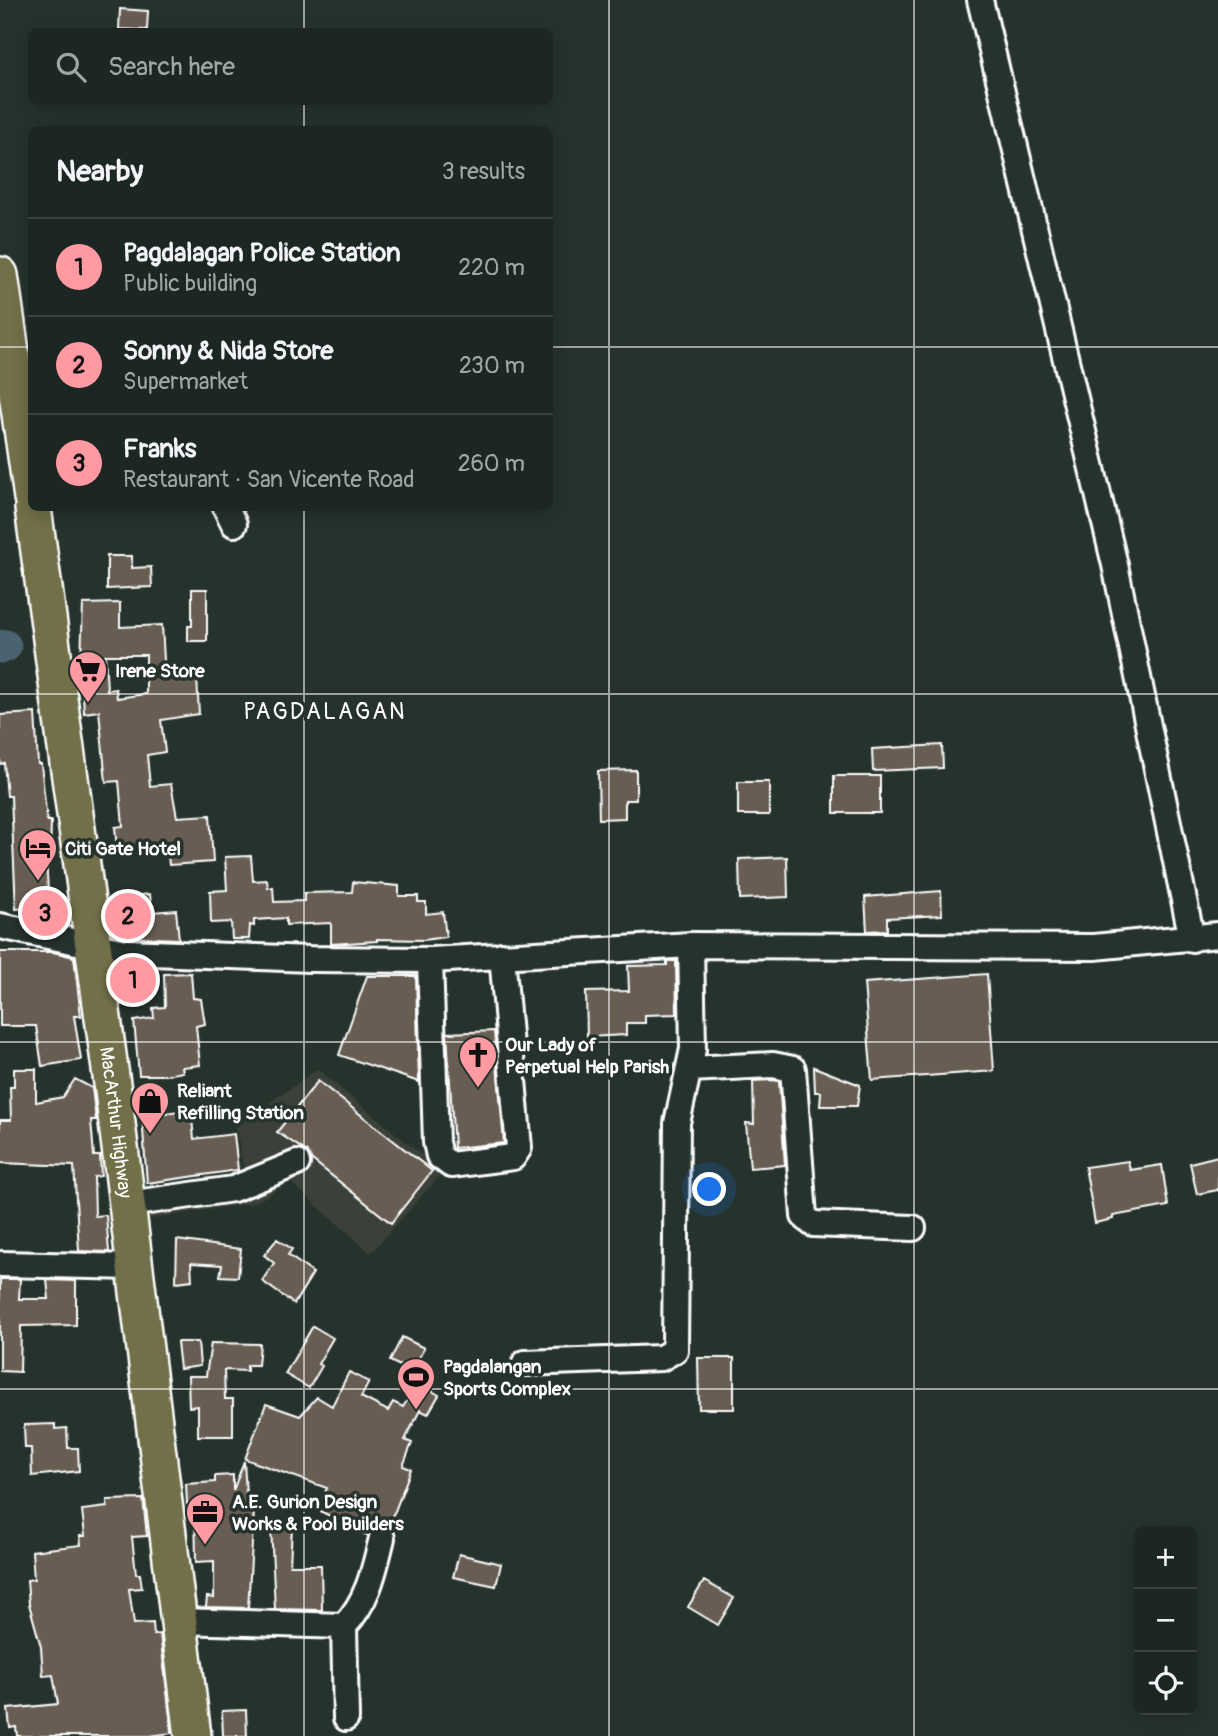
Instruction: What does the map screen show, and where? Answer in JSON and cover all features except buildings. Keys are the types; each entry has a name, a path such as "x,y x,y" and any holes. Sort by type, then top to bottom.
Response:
{"highway":[{"path":"0,275 28,463"},
{"name":"MacArthur Highway","path":"33,511 128,1204 193,1736"}],"street":[{"path":"0,926 125,952 223,957 430,960 691,945 1094,947 1210,941 1115,565 980,0"},
{"path":"525,1363 662,1358 675,1350 677,1123 693,1049 691,945"},
{"path":"430,960 436,1142 439,1156 451,1165 513,1157 519,1148 502,955"},
{"path":"689,1069 773,1065 793,1069 804,1216 813,1224 913,1227"},
{"path":"128,1204 233,1189 298,1163"},
{"path":"0,1264 136,1267"},
{"path":"346,1718 344,1626 358,1612 367,1593 382,1538"},
{"path":"178,1621 344,1626"}],"shaded area":[{"path":"317,1069 443,1172 371,1253 290,1182 256,1202 150,1219 145,1187 244,1172 236,1127"}],"waterway":[{"path":"0,647 5,646"}],"place":[{"name":"Irene Store","path":"88,704"},
{"name":"Citi Gate Hotel","path":"38,882"},
{"name":"Franks","path":"45,913"},
{"name":"Sonny & Nida Store","path":"128,916"},
{"name":"Pagdalagan Police Station","path":"133,980"},
{"name":"Our Lady of Perpetual Help Parish","path":"478,1089"},
{"name":"Reliant Refilling Station","path":"150,1135"},
{"name":"Pagdalangan Sports Complex","path":"416,1411"},
{"name":"A.E. Gurion Design Works & Pool Builders","path":"205,1546"}],"district":[{"name":"PAGDALAGAN","path":"325,711"}]}
